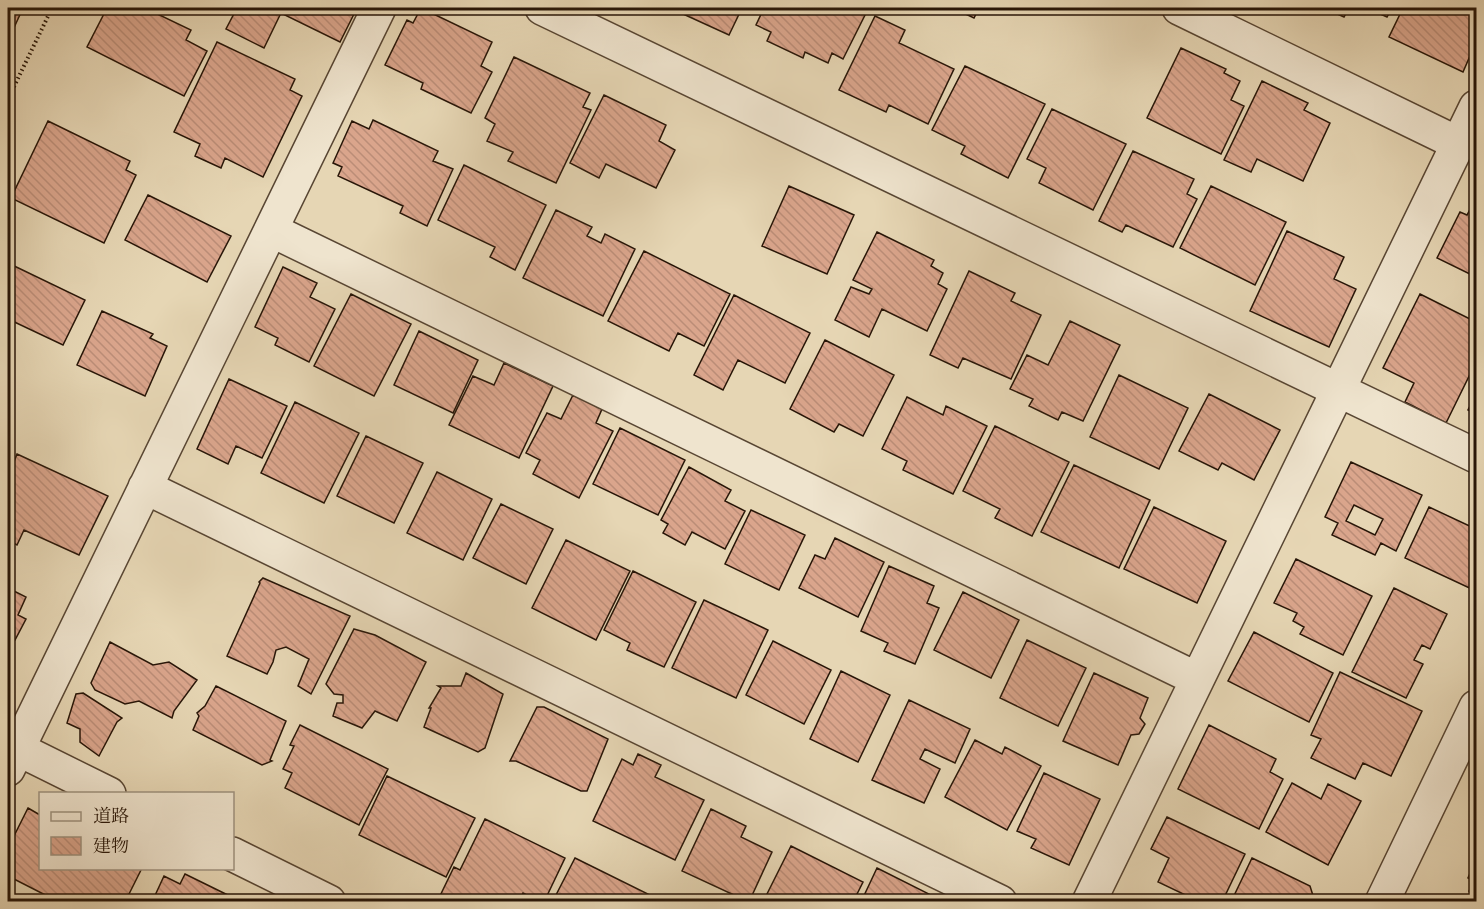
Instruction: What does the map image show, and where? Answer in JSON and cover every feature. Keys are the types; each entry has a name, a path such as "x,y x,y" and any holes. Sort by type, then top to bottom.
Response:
{"street":[{"path":"104,792 11,754 145,488 379,8"},
{"path":"542,8 1476,456"},
{"path":"1179,8 1459,144"},
{"path":"1089,902 1476,107"},
{"path":"271,230 1197,679"},
{"path":"145,488 1000,902"},
{"path":"1382,902 1476,707"},
{"path":"234,855 330,902"}],"path":[{"path":"8,99 52,8"}],"building":[{"path":"8,8 23,8 12,32 8,30"},
{"path":"107,8 145,8 191,30 186,40 207,51 184,96 87,47"},
{"path":"237,8 357,8 340,42 281,13 264,48 226,29"},
{"path":"421,8 492,42 481,66 492,72 471,113 421,89 423,83 385,65 407,20 413,23"},
{"path":"670,8 742,8 729,35"},
{"path":"764,8 850,8 865,15 843,59 832,53 828,63 805,52 803,58 767,41 771,32 756,25"},
{"path":"953,8 979,8 974,18"},
{"path":"1324,8 1349,8 1344,17"},
{"path":"1367,8 1392,8 1387,17"},
{"path":"1403,8 1476,8 1476,42 1463,72 1389,37"},
{"path":"875,16 905,30 899,43 954,69 928,124 889,105 886,112 839,90"},
{"path":"217,42 295,79 290,90 302,96 263,177 225,158 221,168 195,156 200,144 174,132"},
{"path":"1181,48 1226,69 1224,73 1240,81 1231,100 1244,106 1221,154 1147,118"},
{"path":"514,57 590,93 583,107 591,110 556,183 508,161 513,152 487,141 495,124 485,118"},
{"path":"965,66 1045,104 1008,178 961,154 965,146 932,130"},
{"path":"1262,81 1308,103 1304,110 1330,123 1303,181 1257,159 1251,172 1224,160"},
{"path":"604,95 666,125 659,141 675,150 656,188 606,164 599,178 570,163"},
{"path":"1052,109 1126,144 1093,210 1039,183 1046,168 1027,159"},
{"path":"373,120 438,151 433,161 453,169 427,226 400,213 403,206 338,176 342,167 333,163 352,121 369,129"},
{"path":"48,121 130,161 126,170 136,175 104,243 11,198"},
{"path":"1133,151 1194,179 1187,194 1197,199 1173,247 1126,225 1122,232 1099,221"},
{"path":"464,165 546,205 515,270 490,257 495,247 438,220"},
{"path":"789,186 854,215 827,274 762,246"},
{"path":"1211,186 1286,222 1255,285 1180,248"},
{"path":"148,195 231,236 207,282 125,240"},
{"path":"1474,202 1476,203 1476,277 1437,258 1460,212 1467,215"},
{"path":"556,210 592,227 587,236 601,243 605,234 635,249 603,316 523,278"},
{"path":"1287,231 1344,257 1334,279 1356,289 1329,347 1250,311"},
{"path":"877,232 934,260 931,266 943,273 938,284 947,289 927,331 882,309 869,337 835,320 851,287 869,294 872,289 853,280"},
{"path":"644,251 730,294 704,346 678,333 669,351 608,321"},
{"path":"8,263 85,300 63,345 8,319"},
{"path":"283,267 317,283 310,297 335,309 309,362 275,345 278,338 255,327"},
{"path":"969,271 1015,293 1011,301 1041,315 1011,379 963,358 958,368 930,355"},
{"path":"351,294 411,324 374,396 314,366"},
{"path":"1420,294 1476,322 1476,362 1446,423 1405,402 1414,383 1383,368"},
{"path":"734,295 810,333 785,383 738,360 723,390 694,375"},
{"path":"102,311 153,334 150,338 167,346 145,396 77,365"},
{"path":"1070,321 1120,345 1083,421 1062,412 1058,420 1029,406 1033,399 1010,389 1027,355 1048,365"},
{"path":"419,331 478,360 453,413 394,385"},
{"path":"825,340 894,375 863,436 839,424 834,432 790,409"},
{"path":"504,363 553,386 519,458 449,425 473,376 494,385"},
{"path":"1119,375 1188,408 1159,469 1090,437"},
{"path":"229,379 287,406 262,458 236,446 228,464 197,449"},
{"path":"1209,394 1280,430 1254,480 1222,463 1218,470 1179,451"},
{"path":"1476,394 1476,414 1468,410"},
{"path":"573,395 602,409 596,423 613,431 579,498 533,474 540,460 526,453 547,413 561,419"},
{"path":"907,397 943,415 946,406 987,426 953,494 903,470 907,461 882,449"},
{"path":"295,402 359,433 324,503 261,473"},
{"path":"995,426 1069,462 1032,536 995,518 1000,509 963,491"},
{"path":"620,428 685,460 658,515 593,484"},
{"path":"366,436 423,463 394,523 337,496"},
{"path":"17,454 108,496 79,555 24,530 17,545 8,540 8,477"},
{"path":"1351,462 1422,495 1396,551 1381,543 1375,555 1332,535 1338,523 1325,517","holes":["1354,505 1383,519 1375,535 1346,521"]},
{"path":"1074,465 1150,500 1119,568 1041,532"},
{"path":"689,467 731,490 725,501 745,511 725,549 692,532 685,545 663,533 668,524 661,520"},
{"path":"437,472 492,499 463,560 407,533"},
{"path":"501,504 553,529 526,584 473,558"},
{"path":"1154,507 1226,541 1197,603 1124,569"},
{"path":"1429,507 1476,529 1476,591 1405,558"},
{"path":"751,510 805,535 779,590 725,564"},
{"path":"835,538 884,562 858,617 799,588 815,555 825,559"},
{"path":"566,540 630,571 596,640 532,608"},
{"path":"1296,559 1372,596 1343,655 1300,634 1304,627 1293,621 1297,613 1274,603"},
{"path":"889,566 934,586 927,603 939,608 915,664 884,651 888,643 861,631"},
{"path":"633,571 696,602 664,667 627,650 630,643 604,630"},
{"path":"263,578 350,616 311,694 298,686 309,659 286,647 276,650 267,674 227,656 259,582"},
{"path":"8,588 26,597 18,615 26,619 15,640 8,637"},
{"path":"1394,588 1447,614 1430,649 1422,645 1414,660 1423,664 1406,698 1352,672"},
{"path":"963,592 1019,620 991,678 934,650"},
{"path":"704,600 768,630 736,698 672,668"},
{"path":"354,629 375,635 426,662 397,721 375,711 362,728 333,716 337,703 343,703 343,695 334,694 326,684"},
{"path":"1254,632 1333,673 1309,722 1228,681"},
{"path":"1027,640 1086,668 1058,726 1000,698"},
{"path":"773,641 831,670 804,724 746,695"},
{"path":"110,642 153,665 169,662 197,680 174,711 172,718 139,701 125,704 95,690 91,683"},
{"path":"841,671 890,695 858,762 810,739"},
{"path":"1340,672 1422,711 1391,776 1363,763 1355,779 1311,758 1321,739 1311,735"},
{"path":"466,673 503,694 485,748 478,752 424,727 431,708 429,708 441,688 438,686 461,686"},
{"path":"1094,673 1148,698 1140,718 1145,724 1139,734 1131,735 1118,765 1063,741"},
{"path":"216,686 286,721 270,760 272,761 262,765 193,730 199,716 197,713 205,706"},
{"path":"83,693 122,718 117,722 99,756 80,742 80,729 67,723 76,694"},
{"path":"909,700 970,729 955,763 925,749 920,759 940,769 924,803 872,780"},
{"path":"537,707 544,707 608,739 587,791 581,791 516,761 510,761"},
{"path":"300,725 388,769 359,825 285,788 292,773 283,769 294,746 290,745"},
{"path":"1209,725 1276,759 1270,772 1283,779 1259,829 1178,789"},
{"path":"975,740 1002,754 1005,747 1041,766 1007,830 945,797"},
{"path":"638,754 661,765 655,777 704,800 675,860 593,821 622,759 633,765"},
{"path":"1044,773 1100,799 1069,865 1031,848 1036,839 1017,831"},
{"path":"387,776 475,818 446,877 359,835"},
{"path":"1292,783 1321,799 1328,784 1361,801 1328,865 1266,832"},
{"path":"28,808 39,814 39,870 141,870 125,902 103,902 91,895 88,902 74,902 65,897 63,902 59,902 8,876 8,848"},
{"path":"711,809 746,826 741,837 772,852 749,902 682,871"},
{"path":"1167,817 1245,854 1222,902 1200,902 1158,882 1169,858 1151,849"},
{"path":"485,819 565,858 544,902 523,893 519,902 437,902 454,867 460,870"},
{"path":"791,846 863,882 853,902 763,902"},
{"path":"575,858 658,899 656,902 569,902 556,895"},
{"path":"1252,858 1310,886 1315,902 1231,902"},
{"path":"1476,860 1476,894 1469,891 1474,881 1468,878"},
{"path":"877,868 929,894 926,902 861,902"},
{"path":"185,874 242,902 152,902 164,876 180,884"}]}
